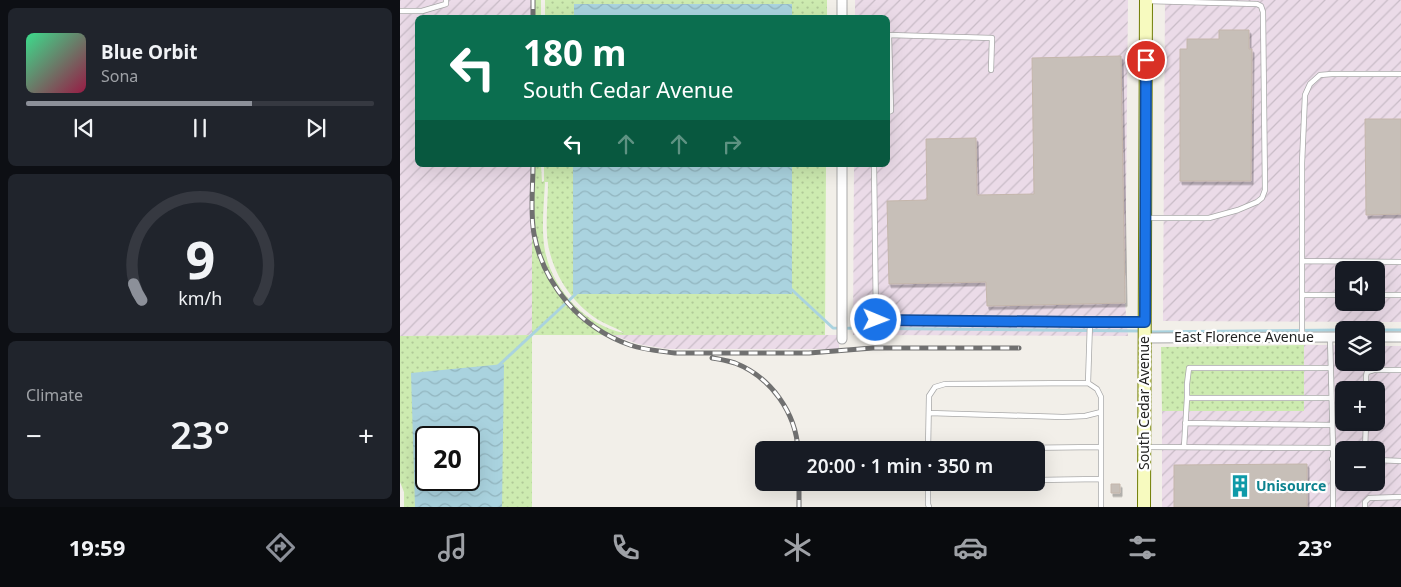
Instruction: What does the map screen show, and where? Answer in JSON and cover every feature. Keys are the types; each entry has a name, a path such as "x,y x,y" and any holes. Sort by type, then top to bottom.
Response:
{"main road":[{"name":"South Cedar Avenue","path":"1144,507 1146,1"}],"street":[{"path":"842,0 842,15"},
{"path":"842,167 842,339"},
{"name":"East Florence Avenue","path":"1145,338 1335,337"},
{"path":"1385,337 1401,337"}],"lane":[{"path":"400,11 422,11 446,4 446,0"},
{"path":"1145,218 1209,218 1258,202 1265,190 1263,12 1261,6 1256,4 1146,1"},
{"path":"890,35 992,38 990,70"},
{"path":"1302,337 1303,153 1306,95 1310,84 1320,75 1401,74"},
{"path":"890,86 890,111"},
{"path":"874,167 876,320 1145,322"},
{"path":"1302,261 1401,262"},
{"path":"1302,295 1335,295"},
{"path":"1385,295 1401,295"},
{"path":"1088,383 1090,322"},
{"path":"1330,337 1333,507"},
{"path":"1184,447 1186,384 1189,368 1330,368"},
{"path":"1366,381 1367,372 1374,370 1401,370"},
{"path":"928,441 929,396 935,387 945,384 1088,383 1098,389 1101,397 1101,507"},
{"path":"1186,398 1331,398"},
{"path":"929,413 1063,417 1085,416 1101,412"},
{"path":"1185,424 1266,423 1332,425"},
{"path":"1045,447 1101,446"},
{"path":"1144,447 1333,448"},
{"path":"1385,460 1401,461"},
{"path":"1045,480 1101,479"},
{"path":"928,491 929,507"},
{"path":"1365,507 1365,502 1369,498 1401,497"}],"shaded area":[{"path":"400,0 532,0 532,15 415,15 415,167 532,167 532,335 400,336"},
{"path":"855,0 1128,0 1125,303 1128,336 853,335 854,167 890,167 890,15 855,15"},
{"path":"1165,0 1401,0 1401,322 1163,321"},
{"path":"613,335 839,335 839,349 668,349 638,344"},
{"path":"1304,345 1335,345 1335,371 1385,371 1385,346 1401,346 1401,507 1162,507 1162,411 1303,411"}],"green space":[{"path":"532,0 541,0 541,15 532,15"},
{"path":"545,0 827,0 827,15 545,15"},
{"path":"532,167 541,167 542,182 544,181 544,167 826,167 825,335 532,335","holes":["545,182 548,182 547,236 550,255 558,275 570,294 585,310 624,333 610,329 584,314 563,292 555,279 545,251 543,234"]},
{"path":"532,335 532,507 404,507 404,492 400,482 400,336"},
{"path":"1304,345 1304,411 1162,411 1161,347"}],"water":[{"path":"574,4 792,4 792,15 574,15"},
{"path":"573,167 792,167 792,294 573,294"},
{"path":"504,364 502,507 415,507 411,373"}],"building":[{"path":"1219,30 1249,30 1249,49 1252,49 1251,181 1180,181 1180,49 1187,49 1187,39 1219,39"},
{"path":"1121,56 1125,303 987,306 986,282 889,284 887,201 927,200 926,139 976,138 977,195 1034,194 1032,58"},
{"path":"1365,119 1401,119 1401,214 1366,215"},
{"name":"Unisource","path":"1307,464 1307,507 1174,507 1174,465"},
{"path":"1111,484 1120,484 1120,493 1111,493"}],"waterway":[{"path":"790,288 833,328 1141,331"},
{"path":"498,366 578,292"},
{"path":"1147,332 1335,330"},
{"path":"1385,330 1401,330"}],"railway":[{"path":"533,0 533,15"},
{"path":"533,167 532,208 534,234 546,271 567,303 581,316 596,328 630,345 675,353 809,353 873,348 1019,348"},
{"path":"712,358 735,363 760,377 787,410 797,441"},
{"path":"799,491 799,507"}],"place":[{"name":"Unisource","path":"1240,486"}],"route":[{"path":"876,320 1145,322 1146,60"}]}
